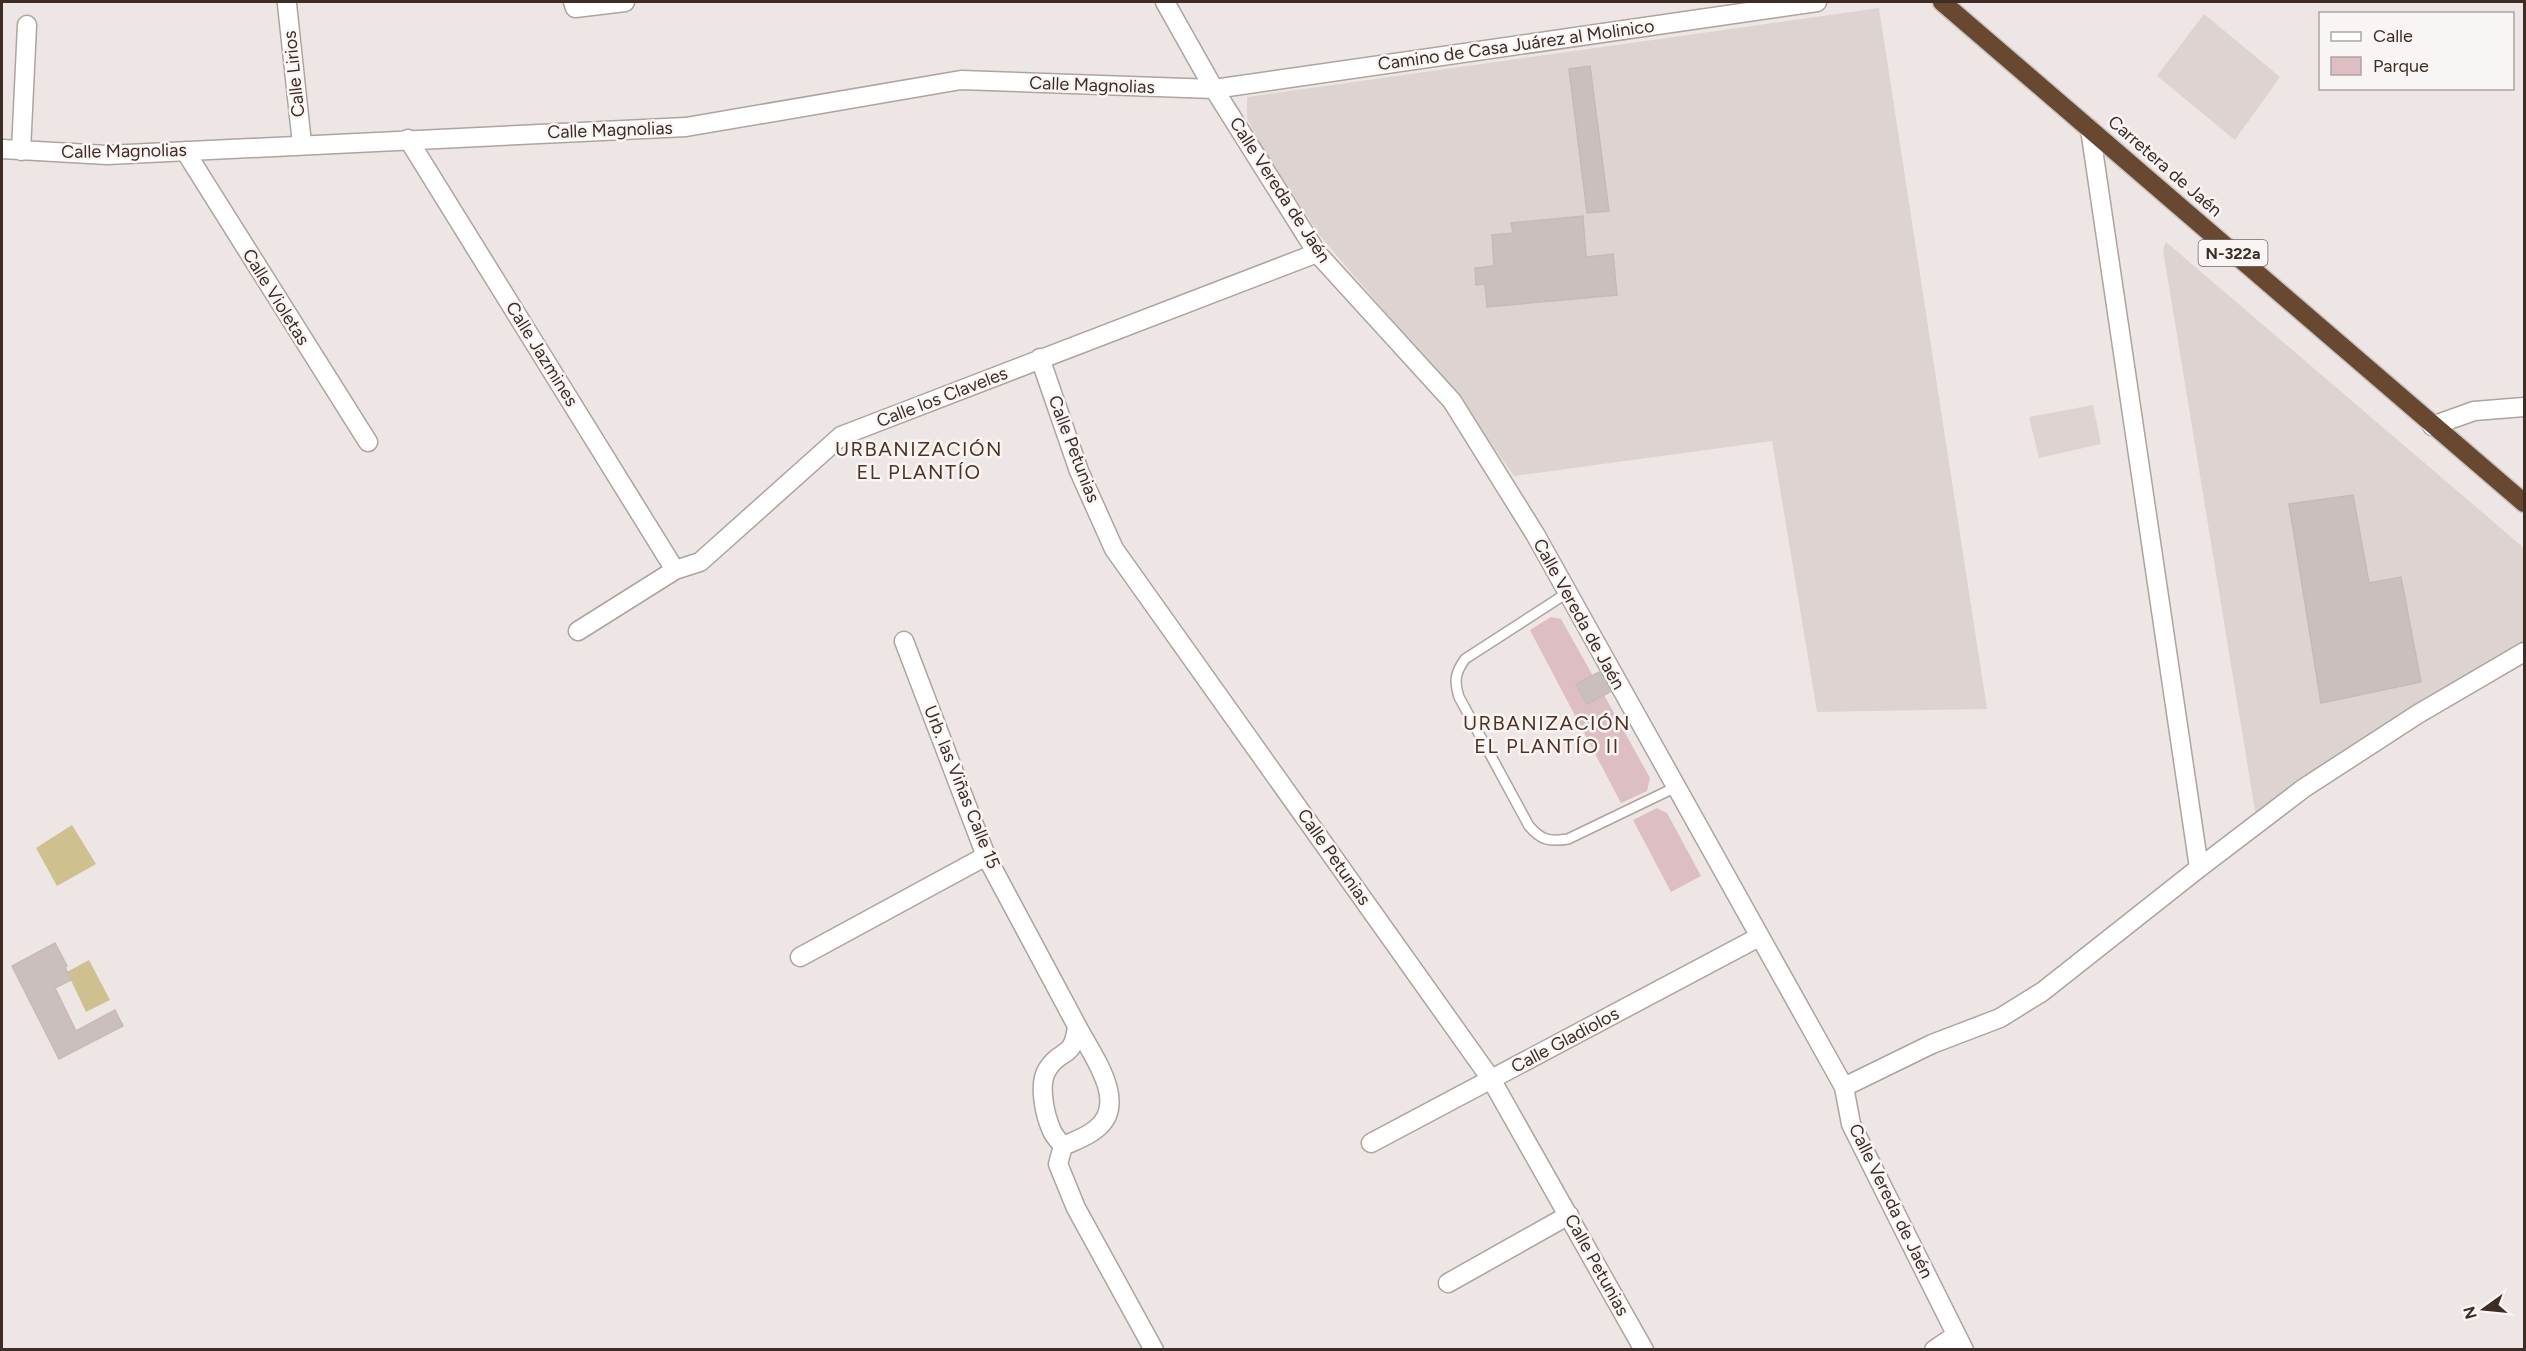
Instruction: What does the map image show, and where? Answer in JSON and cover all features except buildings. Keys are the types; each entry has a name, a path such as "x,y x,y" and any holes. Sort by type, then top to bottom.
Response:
{"highway":[{"name":"Carretera de Jaén","path":"1942,2 2524,503"}],"street":[{"path":"573,2 575,8 625,2"},
{"name":"Calle Vereda de Jaén","path":"1165,2 1214,89 1317,253 1452,401 1535,534 1844,1087 1851,1124 1960,1342"},
{"name":"Camino de Casa Juárez al Molinico","path":"1214,89 1817,2"},
{"name":"Calle Lirios","path":"287,4 302,144"},
{"path":"21,151 27,26"},
{"name":"Calle Magnolias","path":"2,149 107,154 686,127 962,81 1214,89"},
{"path":"2090,129 2199,868"},
{"name":"Calle Jazmines","path":"408,139 675,570"},
{"name":"Calle Violetas","path":"185,151 368,442"},
{"name":"Calle los Claveles","path":"578,631 675,570 700,562 842,436 1317,253"},
{"name":"Calle Petunias","path":"1040,358 1078,471 1114,549 1491,1079 1644,1350"},
{"path":"2432,426 2474,411 2524,407"},
{"name":"Urb. las Viñas Calle 15","path":"904,641 986,856 1108,1087 1112,1105 1107,1117 1097,1129 1063,1146"},
{"path":"1844,1087 1932,1044 2000,1018 2042,992 2304,788 2418,714 2524,651"},
{"path":"800,957 986,856"},
{"name":"Calle Gladiolos","path":"1371,1143 1759,937"},
{"path":"1077,1026 1072,1049 1057,1059 1046,1072 1043,1093 1052,1131 1063,1146 1058,1164 1076,1208 1154,1350"},
{"path":"1448,1283 1569,1215"},
{"path":"1934,1350 1960,1342"}],"lane":[{"path":"1567,593 1465,659 1457,670 1454,682 1459,697 1528,826 1539,837 1552,841 1568,839 1676,787"}],"shaded area":[{"path":"1879,8 1987,709 1817,712 1772,441 1514,476 1457,396 1320,236 1261,146 1247,118 1247,97"},
{"path":"2204,14 2280,77 2235,140 2157,76"},
{"path":"2166,242 2524,548 2524,642 2444,689 2256,817 2163,250"},
{"path":"2093,405 2101,444 2039,458 2029,417"},
{"path":"72,825 96,864 57,886 36,848"},
{"path":"89,960 110,1000 86,1012 67,972"}],"green space":[{"path":"1551,617 1561,619 1593,676 1576,685 1587,704 1604,695 1650,778 1647,791 1621,803 1530,630"},
{"path":"1657,808 1667,813 1701,876 1671,892 1633,820"}],"district":[{"name":"URBANIZACIÓN EL PLANTÍO","path":"919,460"},
{"name":"URBANIZACIÓN EL PLANTÍO II","path":"1547,734"}]}
